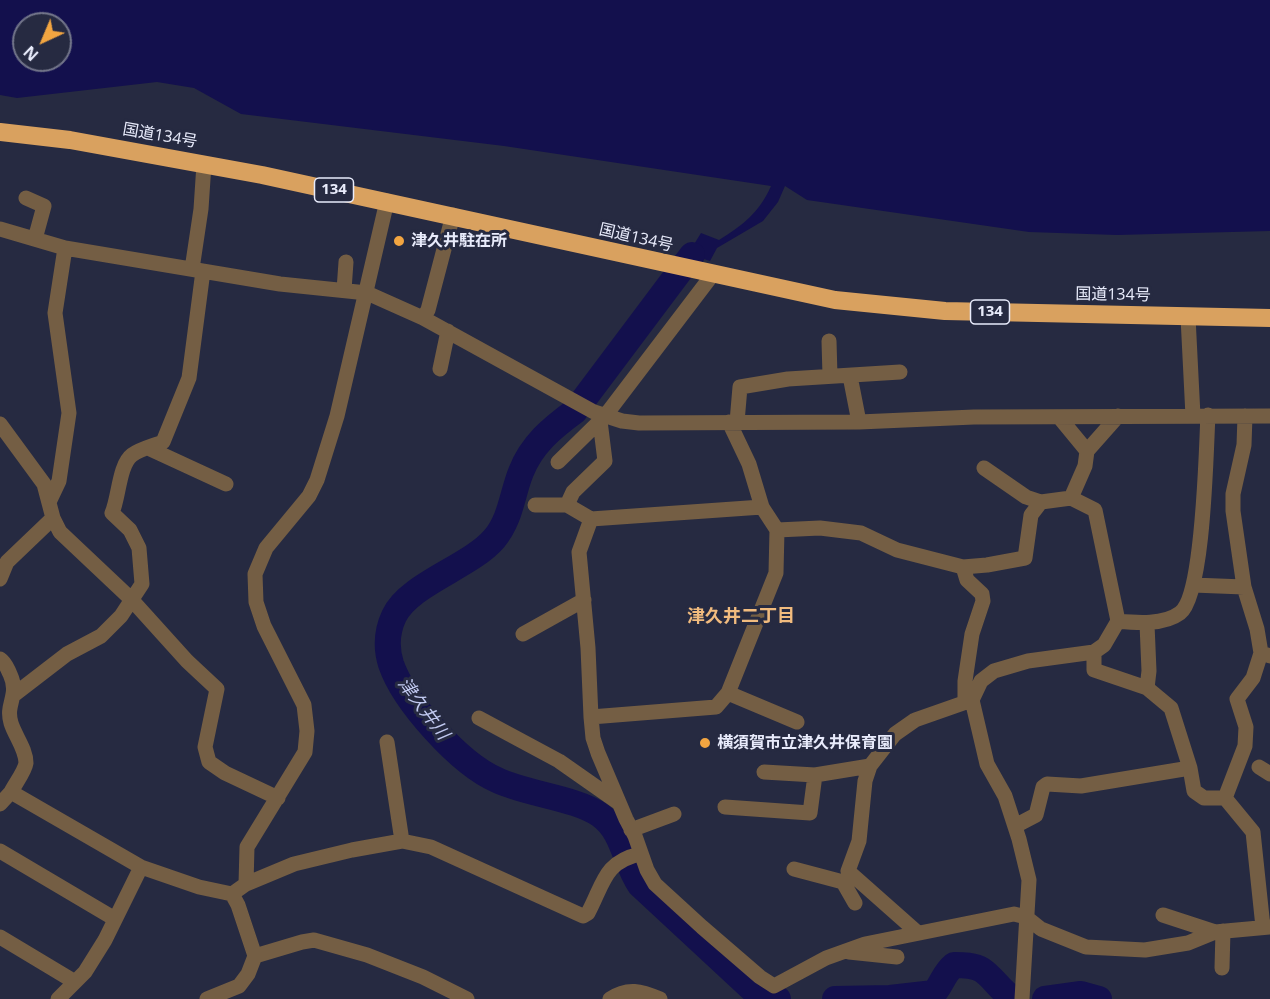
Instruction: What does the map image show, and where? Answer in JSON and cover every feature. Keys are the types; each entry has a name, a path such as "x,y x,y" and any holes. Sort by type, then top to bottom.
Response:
{"highway":[{"name":"国道134号","path":"0,132 70,140 204,164 453,215 666,265 835,300 945,311 1270,318"}],"street":[{"path":"15,694 67,654 101,636 121,616 142,584 139,548 130,530 112,513 125,463 133,454 163,442 189,378 204,164"},
{"path":"26,198 44,206 36,239"},
{"path":"246,884 247,848 305,752 307,731 304,705 273,645 256,602 255,574 266,548 309,496 316,480 337,416 387,201"},
{"path":"423,318 428,310 453,215"},
{"path":"0,229 65,248 280,284 367,292 448,331 600,416 639,423 859,422 974,417 1270,416"},
{"path":"50,500 59,481 69,413 55,313 65,248"},
{"path":"344,291 346,262"},
{"path":"558,462 600,416 713,274"},
{"path":"1118,621 1148,624 1180,613 1187,605 1193,585 1203,506 1201,416 1188,317"},
{"path":"440,369 448,331"},
{"path":"829,341 830,376"},
{"path":"591,717 716,707 728,693 776,573 777,530 762,507 733,422 740,387 830,376 900,372"},
{"path":"850,376 859,422"},
{"path":"567,505 573,492 605,461 600,416"},
{"path":"1071,498 1085,466 1087,451 1118,416"},
{"path":"1225,798 1245,746 1246,727 1237,699 1265,655 1244,587 1233,511 1233,494 1244,445 1245,416"},
{"path":"1059,417 1087,451"},
{"path":"0,424 44,484 53,518 60,532 131,600 217,689 205,747 209,762 225,773 278,798"},
{"path":"148,448 226,484"},
{"path":"855,903 848,871 859,841 865,781 870,766 894,734 915,720 969,701 981,681 994,671 1028,660 1094,652 1104,645 1118,621 1095,510 1071,498 1041,502 1026,497 984,468"},
{"path":"777,530 820,528 861,533 897,550 963,567 987,565 1025,558 1031,515 1041,502"},
{"path":"535,505 567,505 591,519 762,507"},
{"path":"0,579 7,562 53,518"},
{"path":"591,519 579,552 593,738 635,836 637,854 664,893 774,992 826,958 843,951 865,944 1014,914 1026,917 1041,928 1086,947 1145,950 1188,943 1219,932 1266,927 1253,832 1225,798"},
{"path":"963,567 967,580 982,594 983,601 972,634 965,681 969,701 987,764 1005,796 1029,880 1023,996"},
{"path":"1193,585 1244,587"},
{"path":"523,634 584,600"},
{"path":"1147,688 1148,624"},
{"path":"1094,652 1094,670 1147,688 1171,708 1190,768 1194,791 1204,798 1225,798"},
{"path":"0,659 5,663 15,685 15,694 8,710 26,764 11,792 0,804"},
{"path":"728,693 797,722"},
{"path":"479,718 559,761 619,803"},
{"path":"387,742 402,841"},
{"path":"764,772 815,775 870,766"},
{"path":"1015,826 1036,815 1042,787 1047,784 1081,786 1190,768"},
{"path":"725,807 810,813 815,775"},
{"path":"11,792 141,867 232,894 255,956 248,974 238,986 207,999"},
{"path":"631,830 674,814"},
{"path":"232,894 246,884 294,864 351,850 402,841 431,847 583,916 588,913 609,869 618,860 637,854"},
{"path":"0,851 115,919"},
{"path":"58,999 85,972 141,867"},
{"path":"794,869 848,879 918,933"},
{"path":"1163,915 1219,932"},
{"path":"1219,932 1222,968"},
{"path":"0,937 75,982"},
{"path":"255,956 314,940 367,955 423,977 467,999"},
{"path":"843,951 897,957"},
{"path":"610,999 619,993 632,990 660,999"}],"shaded area":[{"path":"0,0 1270,0 1270,231 1117,235 1029,232 807,200 785,186 778,202 763,221 717,248 710,261 688,254 701,233 719,240 728,234 756,211 771,186 504,146 241,114 194,88 157,82 17,98 0,95"}],"waterway":[{"name":"津久井川","path":"692,255 575,411 551,430 531,453 521,472 504,523 494,539 470,558 413,594 402,605 394,616 390,628 388,652 391,664 408,696 420,713 451,746 482,772 497,780 578,804 600,815 614,830 640,885 752,989 762,995 778,999"},
{"name":"津久井川","path":"835,999 890,998 934,993 954,965 972,966 982,970 1014,999"},
{"name":"津久井川","path":"1045,999 1081,994 1099,999"}],"place":[{"name":"津久井駐在所","path":"399,241"},
{"name":"横須賀市立津久井保育園","path":"705,743"}],"district":[{"name":"津久井二丁目","path":"741,617"}]}
